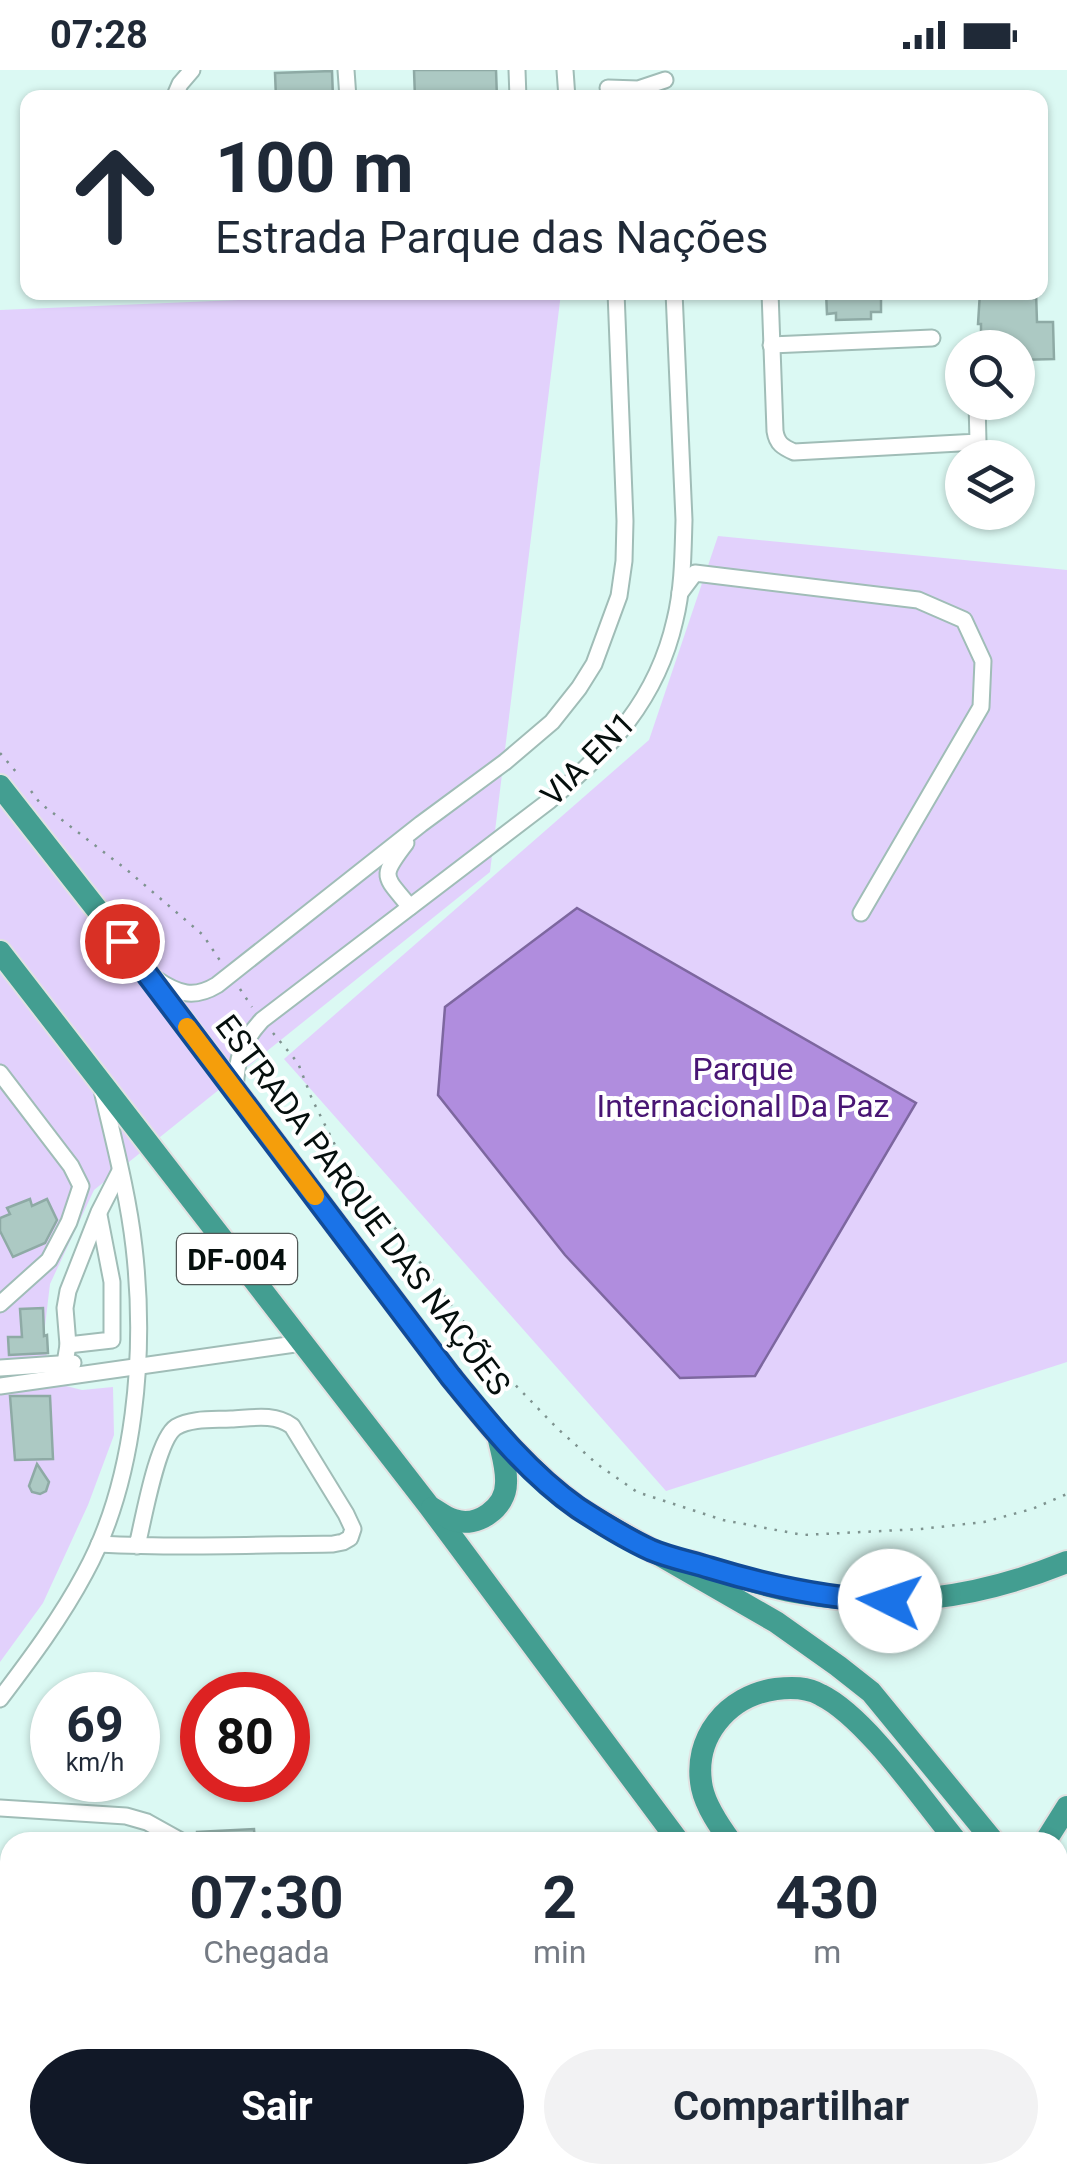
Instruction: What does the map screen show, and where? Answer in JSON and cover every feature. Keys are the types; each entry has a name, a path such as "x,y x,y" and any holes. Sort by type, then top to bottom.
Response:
{"highway":[{"name":"ESTRADA PARQUE DAS NAÇÕES","path":"10,782 146,972 498,1435 578,1508 776,1622 871,1692 986,1832"},
{"name":"DF-004","path":"0,952 430,1506 672,1832"},
{"path":"430,1506 459,1522 480,1518 497,1507 507,1482 498,1435"},
{"path":"653,1551 795,1592 890,1601 953,1596 995,1587 1067,1562"},
{"path":"724,1832 702,1789 702,1755 712,1727 734,1703 762,1691 784,1688 804,1688 835,1702 893,1762 949,1832"},
{"path":"1051,1832 1067,1807"}],"street":[{"path":"630,90 665,75"},
{"name":"VIA EN1","path":"146,972 186,995 210,989 505,762 552,722 579,688 594,664 619,596 624,548 616,300"},
{"name":"VIA EN1","path":"235,1090 242,1046 262,1020 580,775 617,736 657,676 670,641 680,593 684,520 674,300"},
{"path":"770,300 775,432 779,444 794,452 978,442 977,420"},
{"path":"772,345 932,338"},
{"path":"680,593 695,573 918,600 964,620 983,660 981,707 861,914"},
{"path":"410,908 386,872 421,824"},
{"path":"0,1073 71,1166 81,1186 53,1254 0,1304"},
{"path":"0,1698 55,1624 86,1572 120,1483 128,1446 137,1365 134,1247 100,1082"},
{"path":"65,1363 66,1299 99,1212 120,1171"},
{"path":"68,1346 112,1340 112,1282 99,1212"},
{"path":"0,1386 302,1343"},
{"path":"0,1368 65,1363 137,1365"},
{"path":"99,1544 137,1546 334,1544 350,1538 353,1529 299,1435 288,1423 278,1418 205,1420 182,1424 168,1433 137,1546"},
{"path":"0,1808 126,1816 165,1832"}],"path":[{"path":"0,753 10,782"},
{"path":"30,790 40,803 127,870 202,935 262,1020 298,1062 337,1149 493,1362 584,1452 637,1492 723,1520 803,1535 984,1522 1032,1509 1067,1494"}],"green space":[{"path":"240,300 560,300 490,872 94,1190 50,1284 44,1334 50,1382 82,1390 113,1387 114,1435 88,1505 43,1603 0,1662 0,310"},
{"name":"Parque Internacional Da Paz","path":"718,536 1067,570 1067,1362 666,1491 284,1059 649,740"}],"shaded area":[{"path":"577,908 916,1103 755,1376 680,1378 565,1255 438,1095 445,1007"}],"building":[{"path":"414,70 496,70 497,90 415,90"},
{"path":"332,71 333,90 276,90 275,73"},
{"path":"826,300 881,300 881,312 871,312 871,319 836,320 836,313 827,314"},
{"path":"980,300 1036,300 1037,322 1053,322 1054,359 1035,360 1035,330 981,330"},
{"path":"30,1199 32,1206 47,1199 57,1220 45,1243 13,1257 0,1231 0,1218 10,1214 7,1208"},
{"path":"43,1308 48,1353 9,1355 8,1337 22,1337 20,1309"},
{"path":"10,1396 50,1396 53,1459 15,1460"},
{"path":"37,1464 49,1482 40,1494 32,1492 29,1486"},
{"path":"254,1829 254,1832 197,1832"}],"slow traffic":[{"path":"187,1027 315,1196"}],"route":[{"path":"122,941 450,1376 498,1435 549,1484 578,1508 653,1551 795,1592 890,1601"}]}
